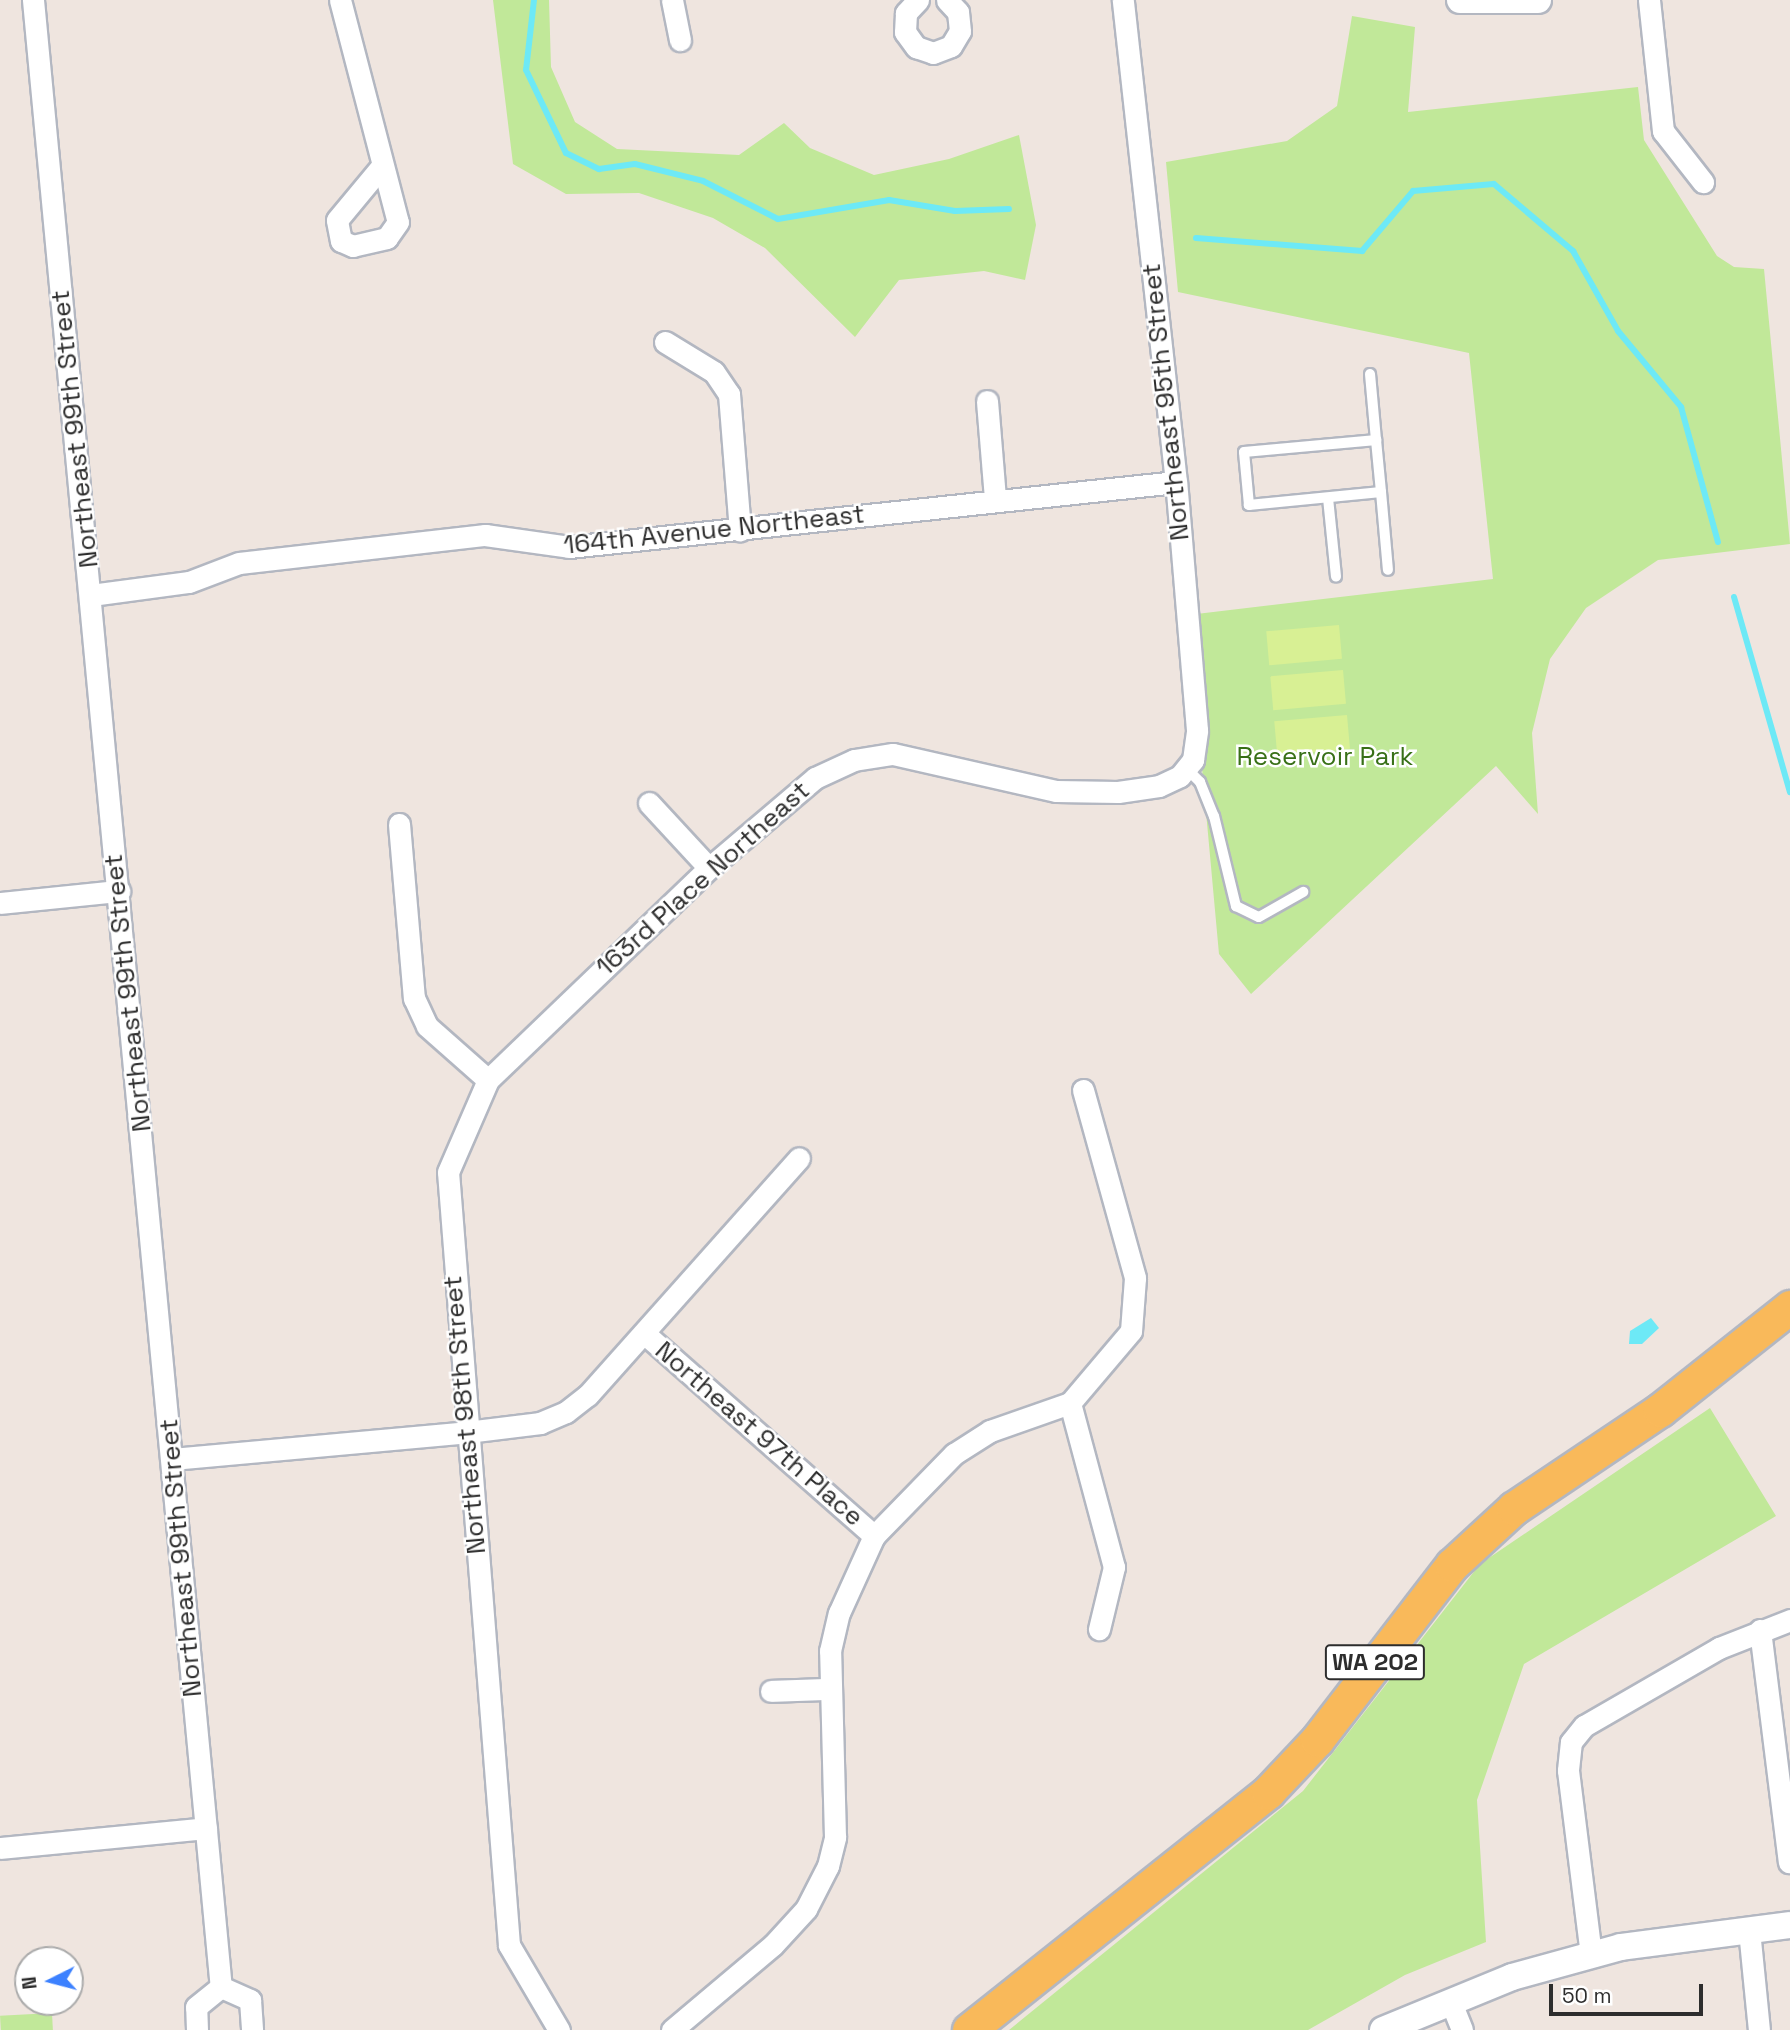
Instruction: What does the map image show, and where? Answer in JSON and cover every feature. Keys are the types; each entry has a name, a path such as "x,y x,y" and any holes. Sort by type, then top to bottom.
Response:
{"main road":[{"name":"WA 202","path":"969,2030 1268,1791 1317,1740 1452,1564 1514,1508 1660,1410 1790,1307"}],"street":[{"name":"Northeast 99th Street","path":"33,0 221,1987"},
{"path":"340,0 370,98 381,167"},
{"path":"672,0 680,40"},
{"path":"918,0 906,13 905,32 916,47 933,53 951,46 960,31 958,12 947,0"},
{"name":"Northeast 95th Street","path":"1123,0 1176,482 1197,730 1186,768"},
{"path":"1460,0 1538,0"},
{"path":"1649,0 1663,131 1703,182"},
{"path":"665,342 715,372 729,394 740,531"},
{"path":"987,401 995,499"},
{"name":"164th Avenue Northeast","path":"91,595 177,585 239,564 485,535 549,547 740,531 995,499 1176,482"},
{"name":"163rd Place Northeast","path":"488,1080 709,868 815,778 854,760 894,754 1056,792 1159,786 1186,768"},
{"path":"649,803 709,868"},
{"path":"399,824 414,998 427,1026 488,1080"},
{"path":"0,903 119,891"},
{"name":"Northeast 98th Street","path":"488,1080 448,1172 467,1432 509,1945 559,2030"},
{"path":"672,2030 806,1909 835,1837 829,1689 839,1612 874,1536 954,1454 990,1431 1070,1403 1131,1331 1135,1278 1083,1090"},
{"path":"173,1459 467,1432 540,1423 566,1412 644,1332 799,1158"},
{"name":"Northeast 97th Place","path":"644,1332 874,1536"},
{"path":"1070,1403 1114,1567 1099,1629"},
{"path":"1591,1955 1568,1770 1571,1742 1584,1726 1760,1630 1790,1620"},
{"path":"1760,1630 1784,1761 1789,1862"},
{"path":"771,1691 829,1689"},
{"path":"0,1848 206,1828"},
{"path":"1383,2030 1450,2000 1591,1955 1790,1925"},
{"path":"1749,1930 1759,2030"},
{"path":"197,2030 201,1998 221,1987 250,2000 252,2030"},
{"path":"1450,2000 1462,2030"}],"lane":[{"path":"1370,374 1388,570"},
{"path":"1376,440 1244,453 1249,505 1381,492"},
{"path":"1328,498 1336,577"},
{"path":"1186,768 1200,782 1214,816 1236,906 1259,917 1303,892"}],"green space":[{"path":"493,0 549,0 551,67 575,122 617,149 739,155 784,123 810,148 874,175 949,159 1019,135 1036,225 1025,280 984,271 899,280 855,337 765,248 713,218 639,193 566,194 513,164"},
{"name":"Reservoir Park","path":"1352,16 1415,27 1408,112 1638,87 1644,140 1717,256 1734,267 1764,269 1790,544 1658,560 1586,608 1550,659 1532,733 1538,814 1496,766 1251,994 1219,954 1188,615 1493,579 1469,353 1178,292 1166,162 1287,141 1337,106"},
{"path":"1339,625 1342,659 1269,665 1266,631"},
{"path":"1343,670 1346,704 1273,710 1270,676"},
{"path":"1347,715 1350,749 1277,755 1274,721"},
{"path":"1710,1408 1776,1516 1524,1664 1477,1800 1486,1942 1405,1975 1308,2030 1009,2030 1303,1791 1480,1564"},
{"path":"0,2016 52,2016 53,2030 1,2030"}],"water":[{"path":"1651,1318 1659,1328 1642,1344 1629,1344 1630,1331"}],"waterway":[{"path":"534,0 526,70 566,153 599,169 635,164 703,181 778,219 889,200 955,211 1009,209"},
{"path":"1196,238 1362,251 1413,191 1494,184 1573,251 1618,331 1681,407 1718,542"},
{"path":"1734,597 1790,792"}]}
